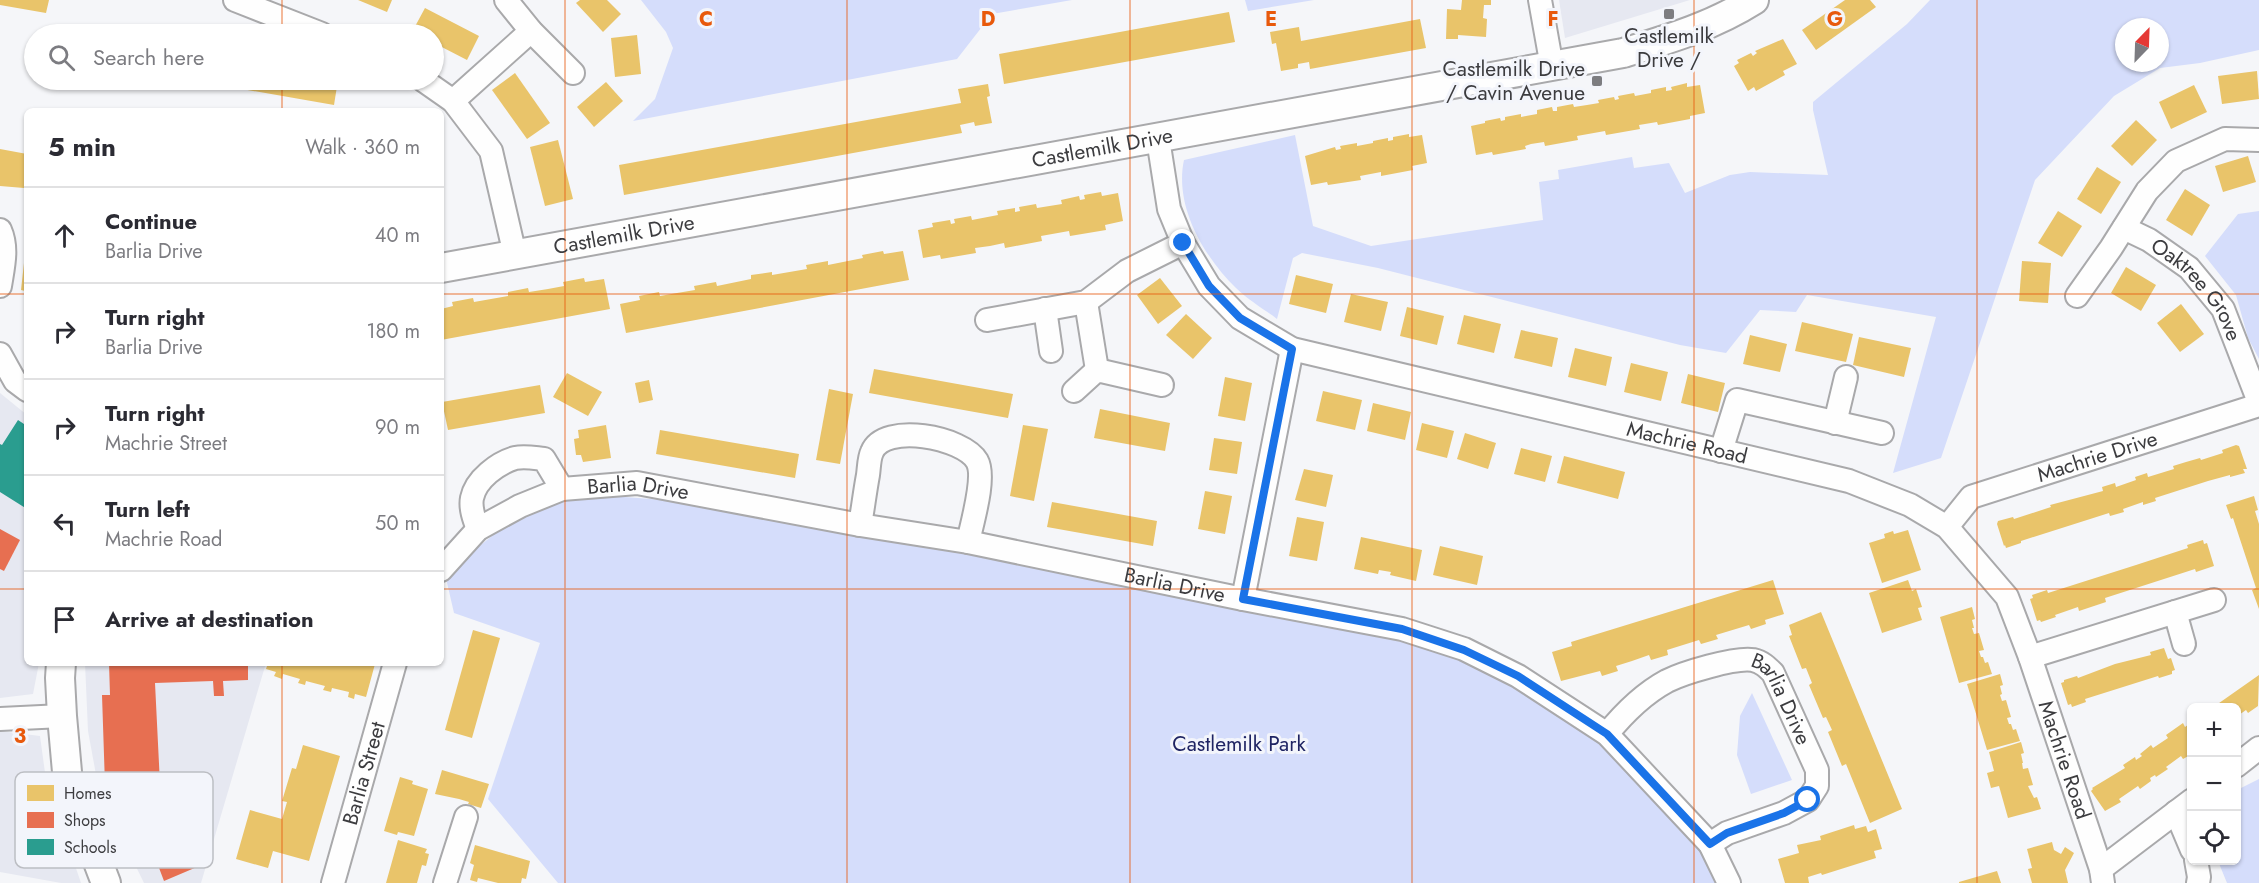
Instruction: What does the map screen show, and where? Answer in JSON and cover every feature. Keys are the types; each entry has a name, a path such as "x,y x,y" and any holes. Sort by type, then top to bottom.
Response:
{"street":[{"path":"235,0 296,24"},
{"path":"506,0 531,31 573,73"},
{"path":"1540,0 1552,67"},
{"name":"Castlemilk Drive","path":"444,267 1623,53 1684,35 1731,15 1754,0"},
{"path":"453,101 531,31"},
{"path":"437,90 453,101 491,151 515,255"},
{"name":"Machrie Road","path":"1158,138 1169,209 1183,243 1209,286 1240,318 1292,349 1849,481 1910,505 1947,527 2007,597 2030,657 2102,876"},
{"name":"Oaktree Grove","path":"2077,296 2147,191 2176,161 2225,139 2259,140"},
{"name":"Oaktree Grove","path":"2124,228 2149,240 2189,268 2223,309 2259,404"},
{"path":"0,230 4,239 4,257 0,286"},
{"path":"987,320 1086,302 1127,271 1183,243"},
{"path":"1086,302 1097,370"},
{"path":"1045,309 1051,351"},
{"path":"1243,599 1292,349"},
{"path":"0,354 15,381 24,388"},
{"path":"1097,370 1162,386"},
{"path":"1074,391 1097,370"},
{"path":"1835,423 1846,377"},
{"path":"1721,451 1737,400 1882,433"},
{"name":"Machrie Drive","path":"1947,527 1971,497 2259,404"},
{"path":"860,525 872,451 881,441 894,436 914,435 954,443 969,451 978,462 980,475 968,542"},
{"path":"478,530 472,513 472,498 478,483 490,471 514,459 531,457 543,459 562,489"},
{"name":"Barlia Drive","path":"444,567 478,530 520,506 562,489 637,483 860,525 968,542 1243,599 1402,629 1464,650 1518,676 1607,734 1710,844 1729,883"},
{"path":"2030,657 2214,600"},
{"path":"2175,612 2184,644"},
{"name":"Barlia Drive","path":"1607,734 1621,716 1637,702 1668,681 1724,663 1752,660 1763,664 1773,673 1817,770 1817,786 1808,800 1784,813 1727,833 1710,844"},
{"path":"61,666 67,772"},
{"name":"Barlia Street","path":"333,883 394,666"},
{"path":"0,718 62,716"},
{"path":"2241,762 2259,748"},
{"path":"2102,876 2184,806"},
{"path":"2184,806 2187,822"},
{"path":"445,883 465,817"},
{"path":"2197,865 2198,883"},
{"path":"100,868 106,883"}],"shaded area":[{"path":"1559,0 1690,0 1565,38"},
{"path":"0,393 24,413 24,666 38,666 33,694 0,698"},
{"path":"85,666 265,666 213,842 213,772 96,772 88,731"},
{"path":"0,731 40,736 45,772 15,772 15,868 76,868 81,883 61,883 0,872"},
{"path":"137,868 205,868 201,883 144,883"}],"green space":[{"path":"641,0 1072,0 992,14 957,59 633,121 655,99 673,48 666,32"},
{"path":"1245,0 1314,0 1248,11"},
{"path":"1930,0 2259,0 2259,50 2200,63 2169,67 2169,18 2115,18 2115,72 2153,72 2114,96 2035,180 1941,458 1893,473 1936,317 1807,295 1796,312 1760,310 1726,353 1680,345 1378,268 1302,253 1293,258 1277,319 1236,288 1213,261 1194,230 1183,195 1184,160 1295,135 1313,226 1371,246 1543,220 1539,182 1559,179 1558,170 1632,157 1634,168 1669,163 1685,193 1730,175 1750,172 1828,175 1813,102 1907,24"},
{"path":"2259,211 2259,359 2248,338 2236,295 2205,256 2238,214"},
{"name":"Castlemilk Park","path":"612,496 664,500 982,555 1406,636 1465,654 1602,738 1704,844 1723,883 558,883 488,799 540,643 454,613 445,574 503,527 559,502"},
{"path":"1752,693 1792,780 1751,794 1737,755 1740,716"},
{"path":"2259,779 2259,883 2227,883 2220,865 2241,865 2241,788"}],"building: Homes":[{"path":"0,0 49,0 46,13 0,5"},
{"path":"358,0 392,0 387,12"},
{"path":"580,0 607,0 621,14 603,32 576,3"},
{"path":"1462,0 1491,0 1491,5 1484,5 1483,18 1487,19 1486,37 1458,35 1458,39 1446,39 1447,9 1461,10"},
{"path":"1845,0 1870,0 1876,7 1816,50 1802,30"},
{"path":"425,8 479,36 467,60 444,48 444,24 416,24"},
{"path":"1229,12 1235,42 1004,84 999,54"},
{"path":"1420,19 1426,48 1310,69 1309,62 1298,64 1298,68 1281,71 1276,43 1272,44 1270,32 1299,27 1301,41"},
{"path":"637,35 641,74 615,77 611,38"},
{"path":"1783,39 1797,64 1783,71 1785,75 1756,91 1754,87 1748,91 1734,66 1739,63 1737,60 1751,53 1753,56 1757,53 1755,51"},
{"path":"2257,71 2259,99 2222,104 2218,76"},
{"path":"515,73 550,123 527,139 492,90"},
{"path":"606,82 623,101 594,127 577,107"},
{"path":"1687,83 1687,87 1700,85 1705,113 1690,116 1690,119 1658,125 1657,122 1639,125 1640,129 1606,135 1605,131 1577,136 1578,140 1545,146 1544,142 1531,144 1525,146 1526,149 1493,155 1492,152 1476,155 1471,126 1485,123 1485,121 1500,118 1501,121 1505,120 1505,117 1521,114 1521,117 1537,114 1537,110 1552,107 1553,111 1557,111 1557,107 1599,103 1598,100 1614,97 1615,100 1619,99 1618,96 1651,93 1651,90 1666,87 1666,91 1672,90 1671,87"},
{"path":"988,84 990,96 987,97 992,123 975,126 974,122 960,125 962,133 624,195 619,165 961,103 958,89"},
{"path":"2194,85 2207,112 2171,129 2159,102"},
{"path":"248,90 336,90 334,105"},
{"path":"2136,120 2157,140 2132,166 2111,146"},
{"path":"1409,134 1409,137 1422,135 1427,163 1412,166 1413,170 1381,176 1381,172 1360,176 1361,180 1311,185 1305,156 1335,147 1336,150 1341,149 1340,146 1357,143 1357,146 1388,138 1388,141 1393,140 1393,137"},
{"path":"558,140 573,199 545,206 530,147"},
{"path":"0,149 24,153 24,188 0,186"},
{"path":"2248,156 2256,182 2223,192 2215,166"},
{"path":"2097,167 2121,182 2101,214 2077,199"},
{"path":"2185,189 2210,205 2192,236 2166,220"},
{"path":"1101,192 1102,196 1118,193 1123,221 1105,225 1106,230 1070,236 1069,231 1041,236 1042,241 1005,248 1004,243 975,248 976,253 941,259 940,255 923,258 918,230 933,227 932,223 950,220 951,224 955,223 954,219 971,216 972,220 998,215 997,211 1015,208 1015,212 1020,211 1019,207 1036,204 1037,208 1062,204 1061,200 1079,196 1080,200 1085,199 1084,195"},
{"path":"2058,211 2082,226 2062,257 2038,243"},
{"path":"883,251 884,254 903,251 909,280 626,333 620,304 640,300 639,296 659,292 660,296 695,290 694,286 716,282 717,286 751,279 751,275 772,272 772,275 807,269 806,265 828,261 828,265 863,258 862,255"},
{"path":"2022,261 2051,263 2048,303 2019,301"},
{"path":"24,263 24,291 21,290"},
{"path":"2126,267 2156,285 2141,311 2111,293"},
{"path":"1296,275 1333,284 1326,313 1289,304"},
{"path":"584,278 585,282 604,279 610,309 444,339 444,308 453,306 452,302 473,298 474,302 508,296 508,292 528,288 529,292 548,289 564,286 563,282"},
{"path":"1160,278 1182,306 1158,324 1137,295"},
{"path":"1351,294 1388,302 1381,331 1344,322"},
{"path":"2181,304 2204,334 2180,352 2157,323"},
{"path":"1407,307 1444,316 1437,345 1400,336"},
{"path":"1186,314 1212,338 1193,359 1166,335"},
{"path":"1464,315 1501,324 1494,353 1457,344"},
{"path":"1802,322 1853,334 1846,362 1795,351"},
{"path":"1521,330 1558,338 1552,367 1514,358"},
{"path":"1750,335 1787,344 1780,372 1743,364"},
{"path":"1859,337 1911,348 1904,377 1853,365"},
{"path":"1575,348 1612,357 1606,386 1568,377"},
{"path":"1631,363 1668,372 1661,401 1624,392"},
{"path":"874,369 1013,394 1008,418 869,393"},
{"path":"567,373 602,392 588,416 553,397"},
{"path":"1688,374 1725,383 1718,412 1681,403"},
{"path":"1225,377 1252,383 1245,421 1218,416"},
{"path":"649,380 653,400 639,403 635,383"},
{"path":"540,385 545,413 448,430 444,402"},
{"path":"829,389 853,394 840,464 816,460"},
{"path":"1323,391 1362,400 1355,430 1316,421"},
{"path":"1373,403 1411,412 1405,440 1367,431"},
{"path":"1100,409 1170,423 1165,451 1094,438"},
{"path":"1422,423 1454,431 1447,458 1416,450"},
{"path":"606,425 611,458 583,462 581,455 576,455 574,439 579,438 578,430"},
{"path":"1023,425 1048,429 1034,501 1010,496"},
{"path":"660,430 799,454 795,478 656,454"},
{"path":"1465,433 1496,443 1488,469 1457,459"},
{"path":"1214,438 1242,442 1237,474 1209,470"},
{"path":"2239,446 2247,469 2243,469 2245,473 2208,481 2155,498 2156,501 2143,505 2143,502 2123,509 2124,512 2110,516 2109,513 2021,541 2021,543 2006,548 2004,546 1998,521 2013,517 2014,519 2051,507 2050,505 2103,491 2102,487 2115,483 2116,487 2136,480 2135,477 2147,473 2148,477 2174,469 2173,466 2223,453 2222,450"},
{"path":"1521,448 1552,456 1545,482 1514,474"},
{"path":"1564,456 1625,472 1618,499 1557,483"},
{"path":"1304,469 1333,475 1326,507 1295,500"},
{"path":"1205,491 1232,496 1225,534 1198,529"},
{"path":"2254,496 2259,524 2259,609 2252,590 2256,588 2233,518 2231,519 2226,505"},
{"path":"1052,502 1157,521 1153,546 1047,527"},
{"path":"1297,517 1324,522 1317,561 1289,556"},
{"path":"1908,530 1921,570 1882,583 1869,543 1885,538 1884,534 1893,531 1894,534"},
{"path":"1361,537 1422,550 1416,581 1390,575 1391,572 1379,570 1378,574 1354,569"},
{"path":"2203,540 2204,544 2207,543 2214,566 2196,572 2195,569 2105,598 2106,602 2079,611 2078,607 2055,615 2056,617 2041,622 2037,621 2030,599 2033,598 2032,595 2047,590 2048,593 2136,565 2188,548 2187,545"},
{"path":"1440,546 1483,556 1477,585 1433,575"},
{"path":"1773,580 1784,614 1765,620 1766,624 1751,629 1749,625 1716,635 1718,639 1701,644 1699,640 1667,650 1668,655 1651,660 1649,655 1616,666 1618,671 1602,676 1600,671 1561,681 1552,652 1572,646 1571,642"},
{"path":"1908,580 1912,591 1916,589 1922,607 1918,608 1922,620 1882,633 1869,593"},
{"path":"1972,607 1975,619 1972,620 1974,628 1972,628 1974,634 1979,633 1984,650 1979,651 1985,663 1988,662 1992,674 1959,683 1940,617"},
{"path":"1821,612 1902,809 1870,823 1846,764 1842,766 1828,732 1832,730 1826,717 1823,718 1809,685 1812,683 1806,668 1802,669 1789,636 1792,635 1789,625"},
{"path":"473,630 500,638 472,738 445,730"},
{"path":"2164,648 2175,670 2172,674 2159,678 2158,676 2085,699 2086,702 2072,707 2071,704 2068,705 2061,683 2064,680 2077,676 2078,678 2115,664 2151,655 2150,652"},
{"path":"267,666 374,666 366,697 355,694 354,699 348,697 349,692 332,688 331,692 323,690 325,686 306,681 305,685 298,683 300,679 283,674 282,679 274,676 276,672 266,669"},
{"path":"2000,674 2003,685 2000,686 2002,694 2000,695 2002,701 2006,700 2011,717 2007,718 2009,724 2013,730 2016,729 2020,741 1987,750 1967,684"},
{"path":"2259,675 2258,706 2248,713 2246,710 2241,714 2241,703 2219,703"},
{"path":"2183,723 2185,727 2187,726 2187,757 2183,759 2181,756 2166,767 2168,769 2150,778 2151,781 2140,789 2138,786 2119,799 2121,802 2105,811 2091,791 2092,788 2125,768 2123,765 2135,757 2136,760 2142,756 2140,754 2151,745 2153,748 2168,738 2166,735"},
{"path":"2021,742 2024,753 2021,754 2023,769 2028,768 2033,785 2028,786 2034,798 2037,797 2041,809 2008,818 1999,786 1991,788 1987,773 1994,771 1989,752"},
{"path":"303,745 340,756 309,861 273,851 268,868 236,859 250,810 282,819 287,802 282,801 292,768 296,769"},
{"path":"442,770 489,784 481,808 468,804 469,802 435,794"},
{"path":"400,777 428,789 414,836 398,832 397,835 384,831"},
{"path":"1854,825 1855,829 1866,826 1868,832 1876,829 1882,849 1874,851 1876,858 1822,875 1821,873 1808,877 1809,883 1785,883 1778,859 1799,853 1797,845 1821,840 1820,836"},
{"path":"398,840 427,849 425,853 429,854 426,866 422,865 417,883 386,883"},
{"path":"2052,842 2054,850 2061,854 2065,847 2074,853 2065,870 2068,883 2032,883 2028,869 2032,868 2027,849"},
{"path":"475,845 530,861 526,879 522,878 521,883 498,883 478,878 477,882 470,880 474,865 470,863"},
{"path":"1997,871 2001,883 1959,883 1959,882"}],"building: Shops":[{"path":"0,529 20,540 4,571 0,569"},
{"path":"109,666 248,666 248,680 223,681 224,696 214,696 213,681 155,683 159,772 105,772 102,695 110,695"},
{"path":"159,868 195,868 164,881"}],"building: Schools":[{"path":"18,420 24,424 24,507 0,492 0,444 2,445"}],"place":[{"name":"Castlemilk Drive /","path":"1669,14"},
{"name":"Castlemilk Drive / Cavin Avenue","path":"1597,81"}],"route":[{"path":"1183,243 1209,286 1240,318 1292,349 1243,599 1402,629 1464,650 1518,676 1607,734 1710,844 1727,833 1784,813 1808,800"}]}
